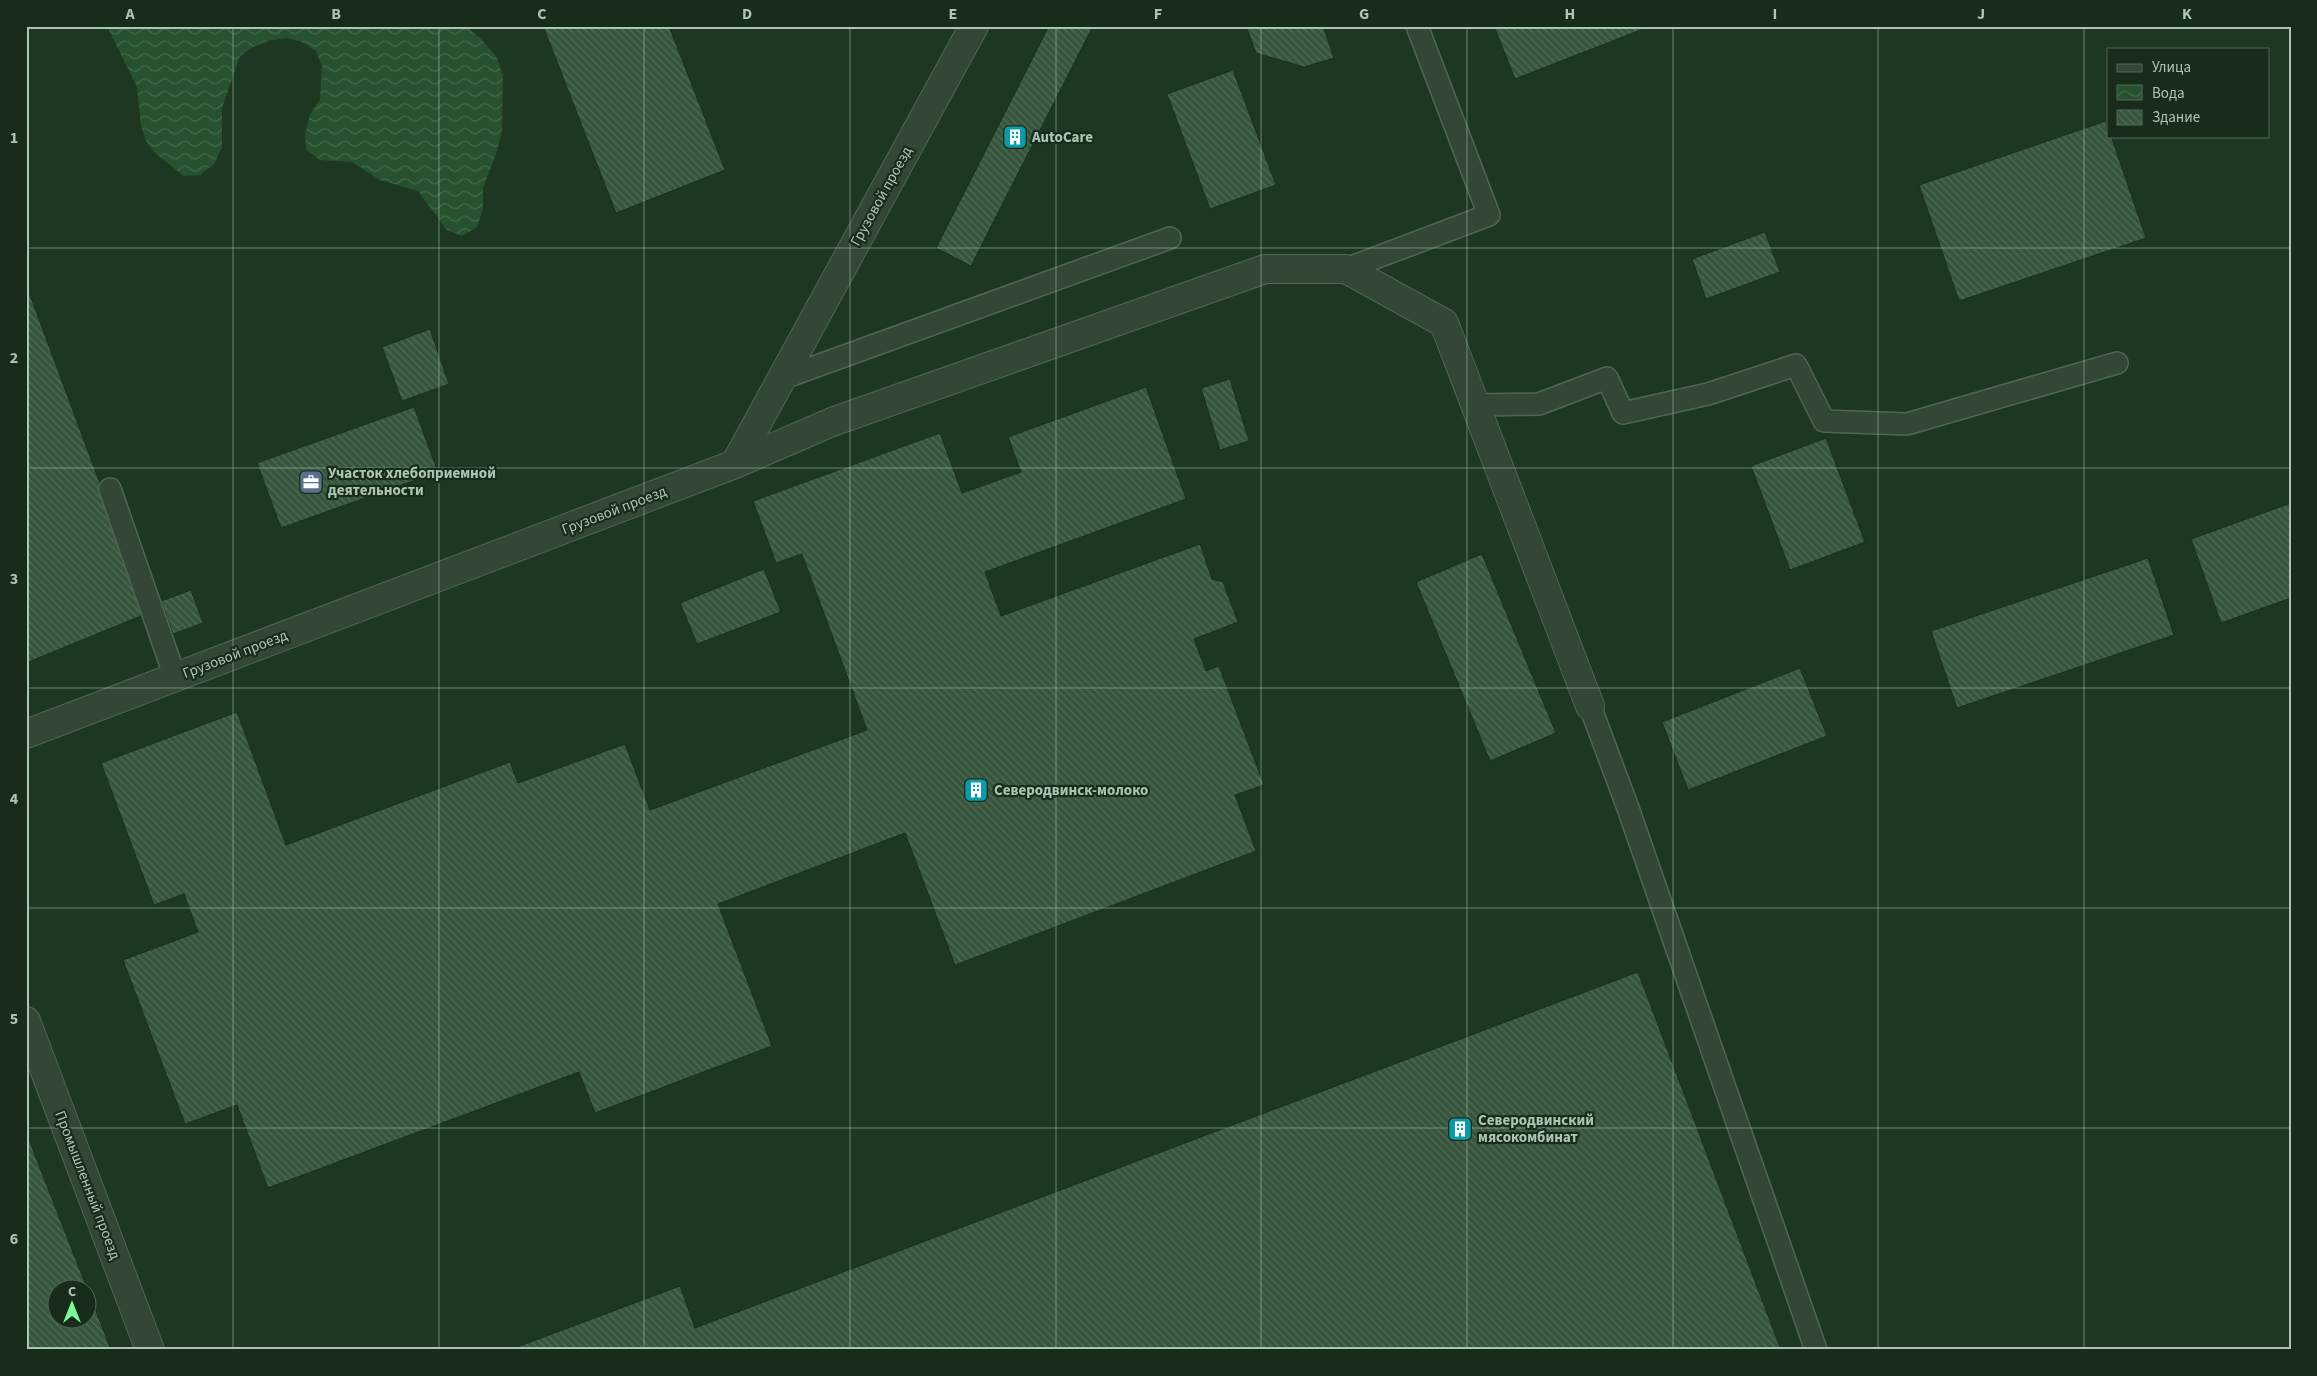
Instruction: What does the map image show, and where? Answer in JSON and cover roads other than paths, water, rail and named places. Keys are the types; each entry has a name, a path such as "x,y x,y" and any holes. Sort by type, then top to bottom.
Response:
{"street":[{"name":"Грузовой проезд","path":"26,734 735,464 974,26"},
{"path":"735,464 832,422 1265,270 1346,269 1444,323 1590,706"},
{"name":"Промышленный проезд","path":"26,1021 150,1350"}],"lane":[{"path":"1346,269 1489,215 1417,26"},
{"path":"781,379 1170,238"},
{"path":"1475,405 1539,404 1607,378 1623,412 1708,394 1796,365 1824,421 1907,424 2117,363"},
{"path":"110,489 175,677"},
{"path":"1590,706 1628,808 1816,1350"}],"water":[{"path":"107,26 466,26 496,56 503,75 502,130 497,151 483,188 483,208 477,227 462,236 447,230 418,191 380,180 352,162 320,160 306,150 305,134 310,115 320,99 322,66 316,51 302,42 287,38 271,40 255,46 240,56 222,108 222,147 214,164 200,175 184,176 156,154 146,141 141,125 137,87"}],"place":[{"name":"AutoCare","path":"1015,137"},
{"name":"Участок хлебоприемной деятельности","path":"311,482"},
{"name":"Северодвинск-молоко","path":"976,790"},
{"name":"Северодвинский мясокомбинат","path":"1460,1129"}]}
